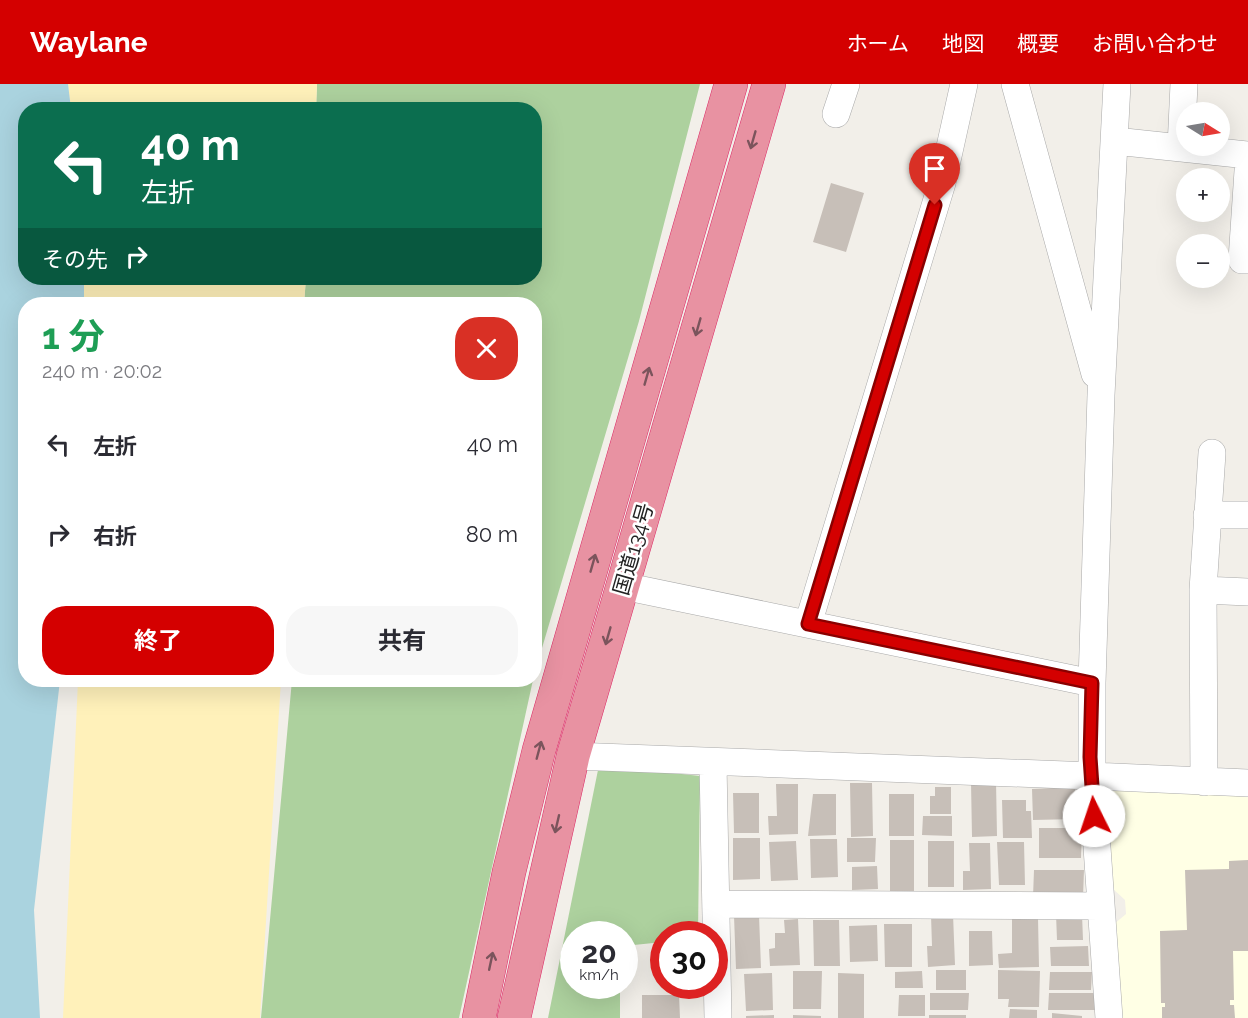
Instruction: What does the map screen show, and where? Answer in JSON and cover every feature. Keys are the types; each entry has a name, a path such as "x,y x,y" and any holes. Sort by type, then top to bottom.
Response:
{"highway":[{"name":"国道134号","path":"479,1018 509,873 539,750 731,84"},
{"name":"国道134号","path":"514,1018 573,756 769,84"}],"street":[{"path":"836,114 846,84"},
{"path":"808,624 942,183 964,84"},
{"path":"1015,84 1101,395"},
{"path":"1109,1018 1092,776 1092,683 1101,395 1117,84"},
{"path":"1184,102 1185,84"},
{"path":"1114,141 1176,147"},
{"path":"1230,153 1248,155"},
{"path":"1248,171 1242,260 1248,260"},
{"path":"1204,782 1203,590 1212,453"},
{"path":"1207,515 1248,515"},
{"path":"623,586 1092,683"},
{"path":"1203,590 1248,592"},
{"path":"573,756 713,764 1248,783"},
{"path":"713,764 718,1018"},
{"path":"716,904 1101,906"}],"shaded area":[{"path":"1111,787 1248,790 1248,1018 1121,1018 1114,924 1126,914 1125,900 1112,888 1102,796"}],"green space":[{"path":"317,84 700,84 639,321 542,648 542,297 305,297 305,285 542,285 542,102 316,102"},
{"path":"291,687 531,687 459,1018 261,1018"},
{"path":"599,765 700,776 698,921 650,921 650,943 638,945 638,921 568,921"},
{"path":"560,958 560,999 620,999 620,1018 548,1018"}],"sand":[{"path":"68,84 317,84 316,102 70,102"},
{"path":"84,285 305,285 305,297 84,297"},
{"path":"78,687 281,687 260,1018 63,1018"}],"water":[{"path":"0,84 68,84 70,102 18,102 18,285 84,285 84,297 18,297 18,687 59,687 34,910 40,1018 0,1018"}],"building":[{"path":"831,183 864,193 846,252 813,242"},
{"path":"996,781 997,836 972,837 971,782"},
{"path":"850,783 872,783 873,836 851,837"},
{"path":"776,784 798,784 798,834 769,835 768,816 777,816"},
{"path":"935,787 951,787 951,814 930,814 930,796 935,796"},
{"path":"1075,787 1077,819 1033,820 1032,789"},
{"path":"733,793 759,793 759,833 734,833"},
{"path":"813,794 836,794 836,835 808,836"},
{"path":"889,794 914,794 914,836 889,836"},
{"path":"1002,800 1026,800 1026,811 1031,811 1032,838 1003,838"},
{"path":"923,816 952,816 952,836 922,835"},
{"path":"1039,828 1082,828 1081,858 1039,858"},
{"path":"733,838 760,838 760,879 733,880"},
{"path":"847,838 876,838 875,862 847,862"},
{"path":"810,839 837,839 838,877 811,878"},
{"path":"890,840 914,840 914,893 890,893"},
{"path":"796,841 798,880 771,881 769,842"},
{"path":"928,841 954,841 954,887 928,887"},
{"path":"997,842 1024,842 1025,885 999,885"},
{"path":"969,843 990,843 991,889 963,890 963,871 970,871"},
{"path":"1248,860 1248,951 1233,951 1234,1000 1230,1000 1230,1005 1234,1005 1235,1018 1162,1018 1162,1007 1165,1007 1165,1003 1161,1003 1160,931 1187,930 1185,870 1229,869 1229,861"},
{"path":"877,866 878,889 852,890 852,867"},
{"path":"1034,870 1084,870 1083,897 1033,897"},
{"path":"953,914 955,965 928,967 927,946 932,946 931,915"},
{"path":"1056,914 1082,914 1083,940 1057,940"},
{"path":"759,915 761,968 736,969 734,916"},
{"path":"1038,918 1039,967 999,968 998,954 1012,953 1012,919"},
{"path":"798,919 800,965 770,966 769,949 775,948 775,933 785,933 784,920"},
{"path":"813,920 839,920 840,966 814,966"},
{"path":"884,924 912,924 912,967 885,967"},
{"path":"877,925 878,961 850,962 849,926"},
{"path":"969,931 992,931 993,965 969,966"},
{"path":"1088,946 1089,966 1051,966 1050,947"},
{"path":"936,970 966,970 966,990 936,990"},
{"path":"998,970 1040,971 1039,1007 1008,1007 1009,999 998,999"},
{"path":"793,971 822,971 821,1009 793,1009"},
{"path":"922,971 923,988 895,988 895,972"},
{"path":"1050,972 1092,972 1091,990 1049,990"},
{"path":"772,973 773,1010 746,1011 744,974"},
{"path":"838,973 864,974 864,1018 838,1018"},
{"path":"930,993 969,993 968,1010 930,1010"},
{"path":"1049,993 1095,993 1095,1010 1048,1010"},
{"path":"642,995 650,995 650,999 679,999 680,1018 642,1018"},
{"path":"899,995 925,995 925,1016 898,1016"},
{"path":"1010,1009 1037,1010 1037,1018 1009,1018"},
{"path":"1052,1013 1082,1016 1082,1018 1052,1018"},
{"path":"774,1015 774,1018 746,1018 746,1016"},
{"path":"793,1015 821,1016 821,1018 793,1018"},
{"path":"929,1015 966,1015 966,1018 929,1018"}],"route":[{"path":"935,205 808,624 1092,683 1090,757 1094,816"}]}
